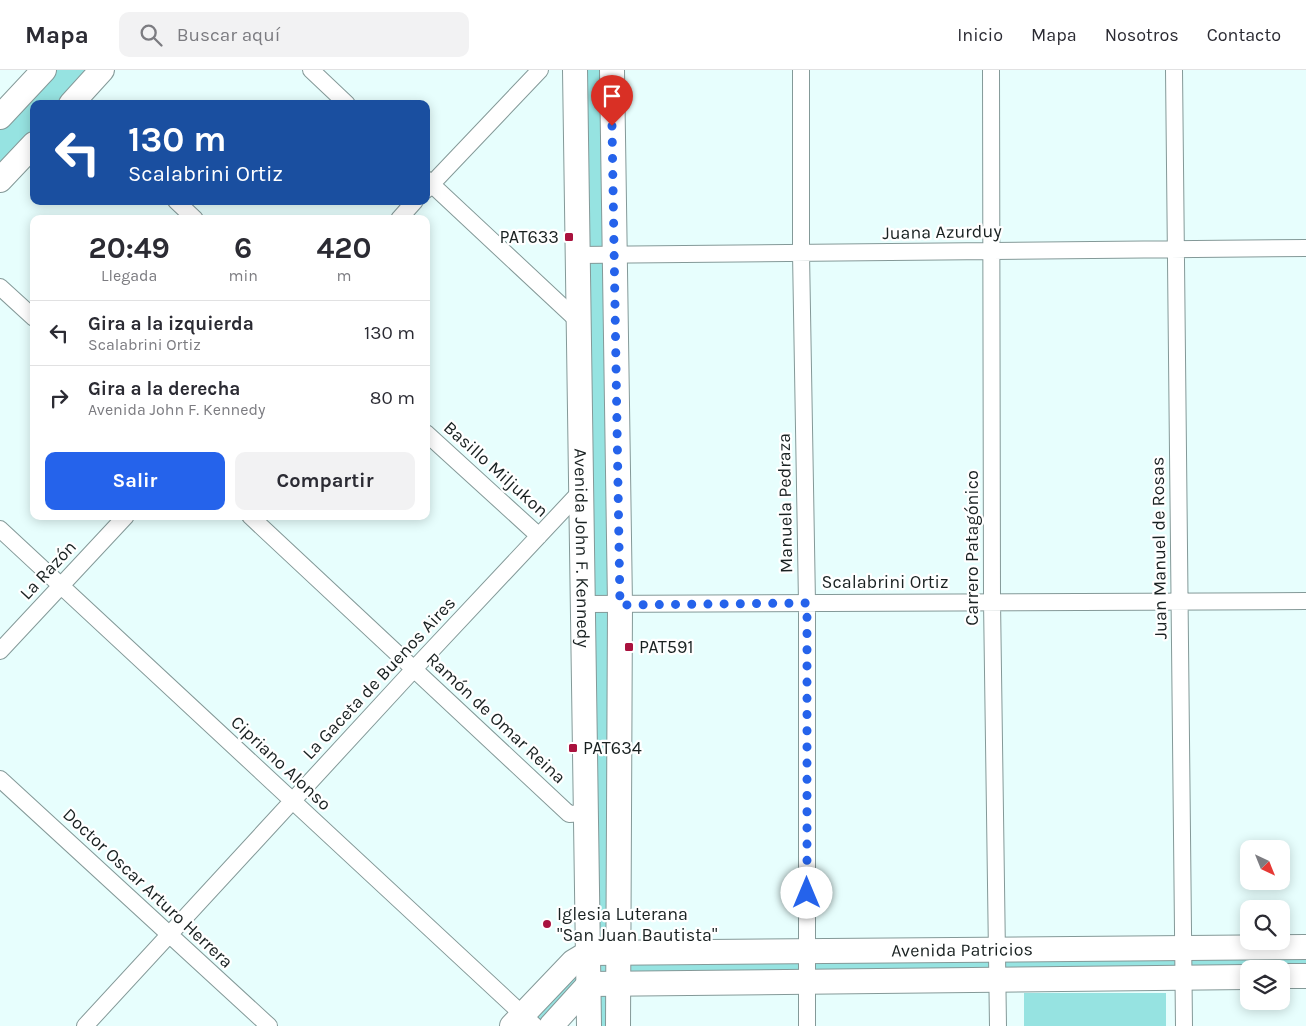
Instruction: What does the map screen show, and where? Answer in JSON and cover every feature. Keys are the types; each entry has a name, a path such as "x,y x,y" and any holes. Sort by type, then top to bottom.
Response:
{"main road":[{"path":"0,117 44,70"},
{"path":"75,100 102,70"},
{"name":"Avenida John F. Kennedy","path":"575,70 590,1026"},
{"name":"Avenida John F. Kennedy","path":"612,70 620,605 618,1026"},
{"path":"0,180 30,148"},
{"name":"Avenida Patricios","path":"588,953 1306,947"},
{"path":"524,1022 573,962 588,953"},
{"path":"1290,976 1306,976"},
{"name":"Avenida Patricios","path":"589,984 1240,977"},
{"path":"551,1026 589,984"}],"street":[{"path":"311,70 343,100"},
{"path":"430,182 540,70"},
{"name":"Manuela Pedraza","path":"801,70 801,253 807,603 807,1026"},
{"name":"Carrero Patagónico","path":"991,70 992,601 998,1026"},
{"name":"Juan Manuel de Rosas","path":"1174,70 1184,1026"},
{"path":"430,186 578,321"},
{"path":"180,205 191,215"},
{"path":"403,215 412,205"},
{"name":"Juana Azurduy","path":"578,255 1306,248"},
{"path":"0,287 30,314"},
{"name":"Basillo Miljukon","path":"430,436 539,536"},
{"name":"La Gaceta de Buenos Aires","path":"85,1026 581,491"},
{"name":"La Razón","path":"0,651 122,520"},
{"name":"Ramón de Omar Reina","path":"254,520 569,814 586,813"},
{"name":"Cipriano Alonso","path":"0,529 293,802 524,1022"},
{"name":"Scalabrini Ortiz","path":"584,604 1306,601"},
{"name":"Doctor Oscar Arturo Herrera","path":"0,779 269,1026"}],"shaded area":[{"path":"44,70 102,70 75,100 30,100 30,148 0,180 0,117"},
{"path":"575,70 612,70 618,952 1240,947 1240,950 1290,950 1290,947 1306,947 1306,976 1290,972 1290,960 1240,960 1240,969 618,984 618,1026 589,1026 589,985 551,1026 513,1026 580,957"},
{"path":"1024,993 1166,993 1166,1026 1024,1026"}],"place":[{"name":"PAT633","path":"569,237"},
{"name":"PAT591","path":"629,647"},
{"name":"PAT634","path":"573,748"},
{"name":"Iglesia Luterana \"San Juan Bautista\"","path":"547,924"}],"route":[{"path":"612,126 620,605 807,603 807,893"}]}
